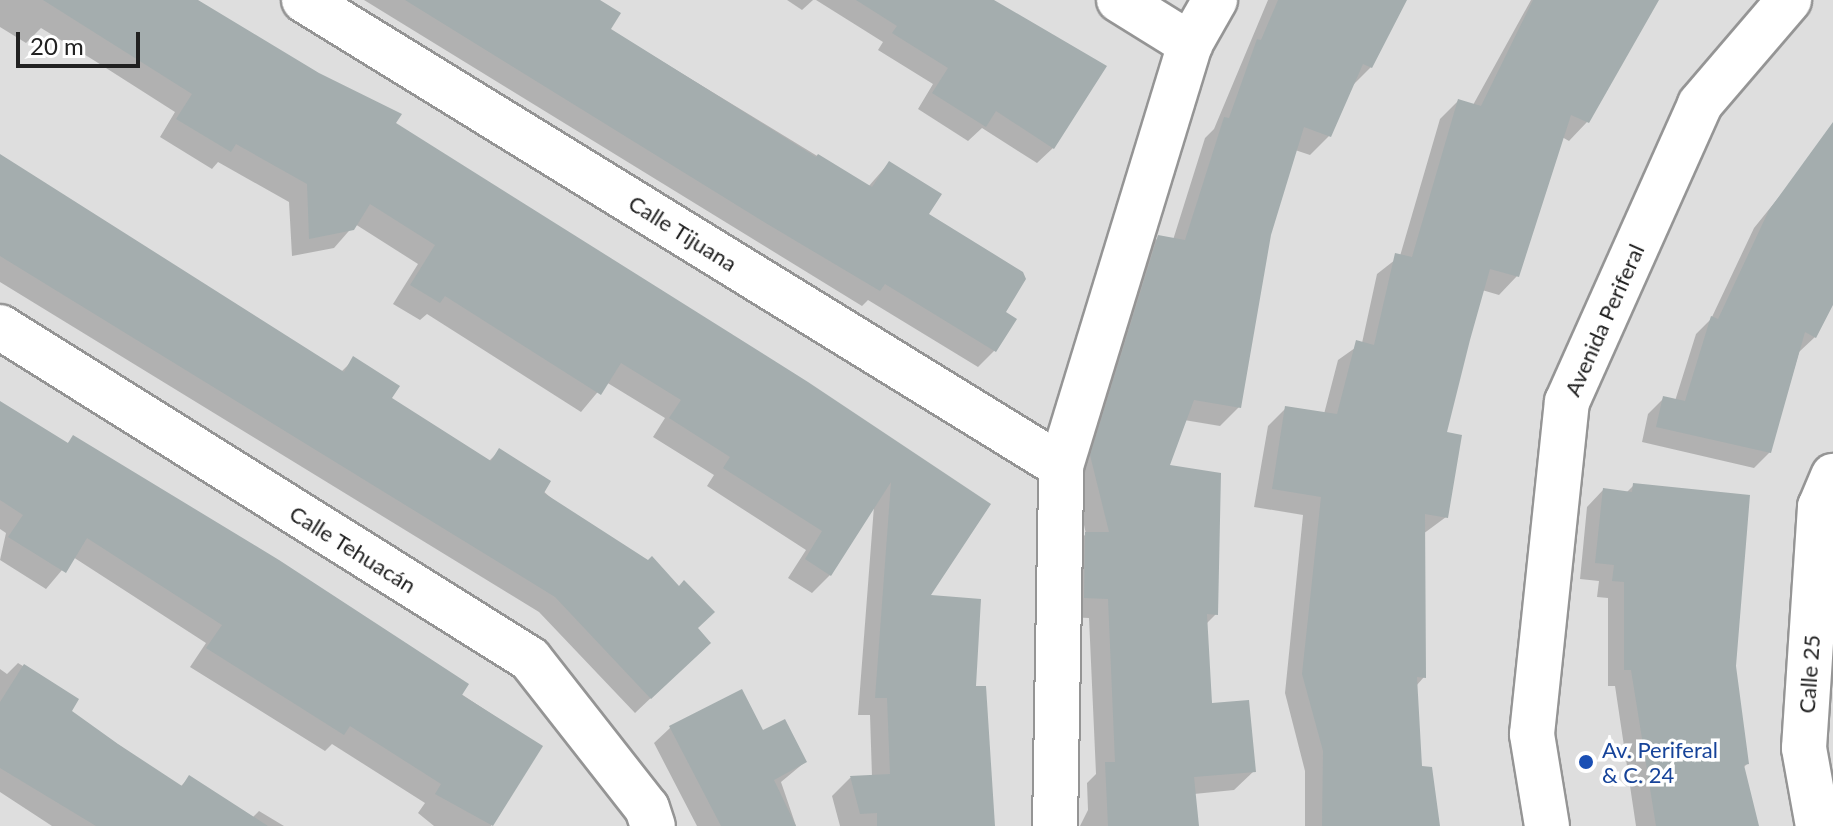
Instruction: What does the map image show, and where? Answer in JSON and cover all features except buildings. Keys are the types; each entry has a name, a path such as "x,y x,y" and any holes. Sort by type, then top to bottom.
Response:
{"street":[{"name":"Calle Tijuana","path":"304,0 1061,466"},
{"path":"1119,0 1190,44"},
{"path":"1055,826 1061,466 1190,44 1215,0"},
{"name":"Avenida Periferal","path":"1547,826 1532,734 1567,402 1700,104 1789,0"},
{"name":"Calle Tehuacán","path":"0,327 530,659 647,808 653,826"},
{"name":"Calle 25","path":"1818,826 1804,748 1820,507 1833,476"}],"shaded area":[{"path":"0,0 1833,0 1833,826 0,826"}],"place":[{"name":"Av. Periferal & C. 24","path":"1586,762"}]}
